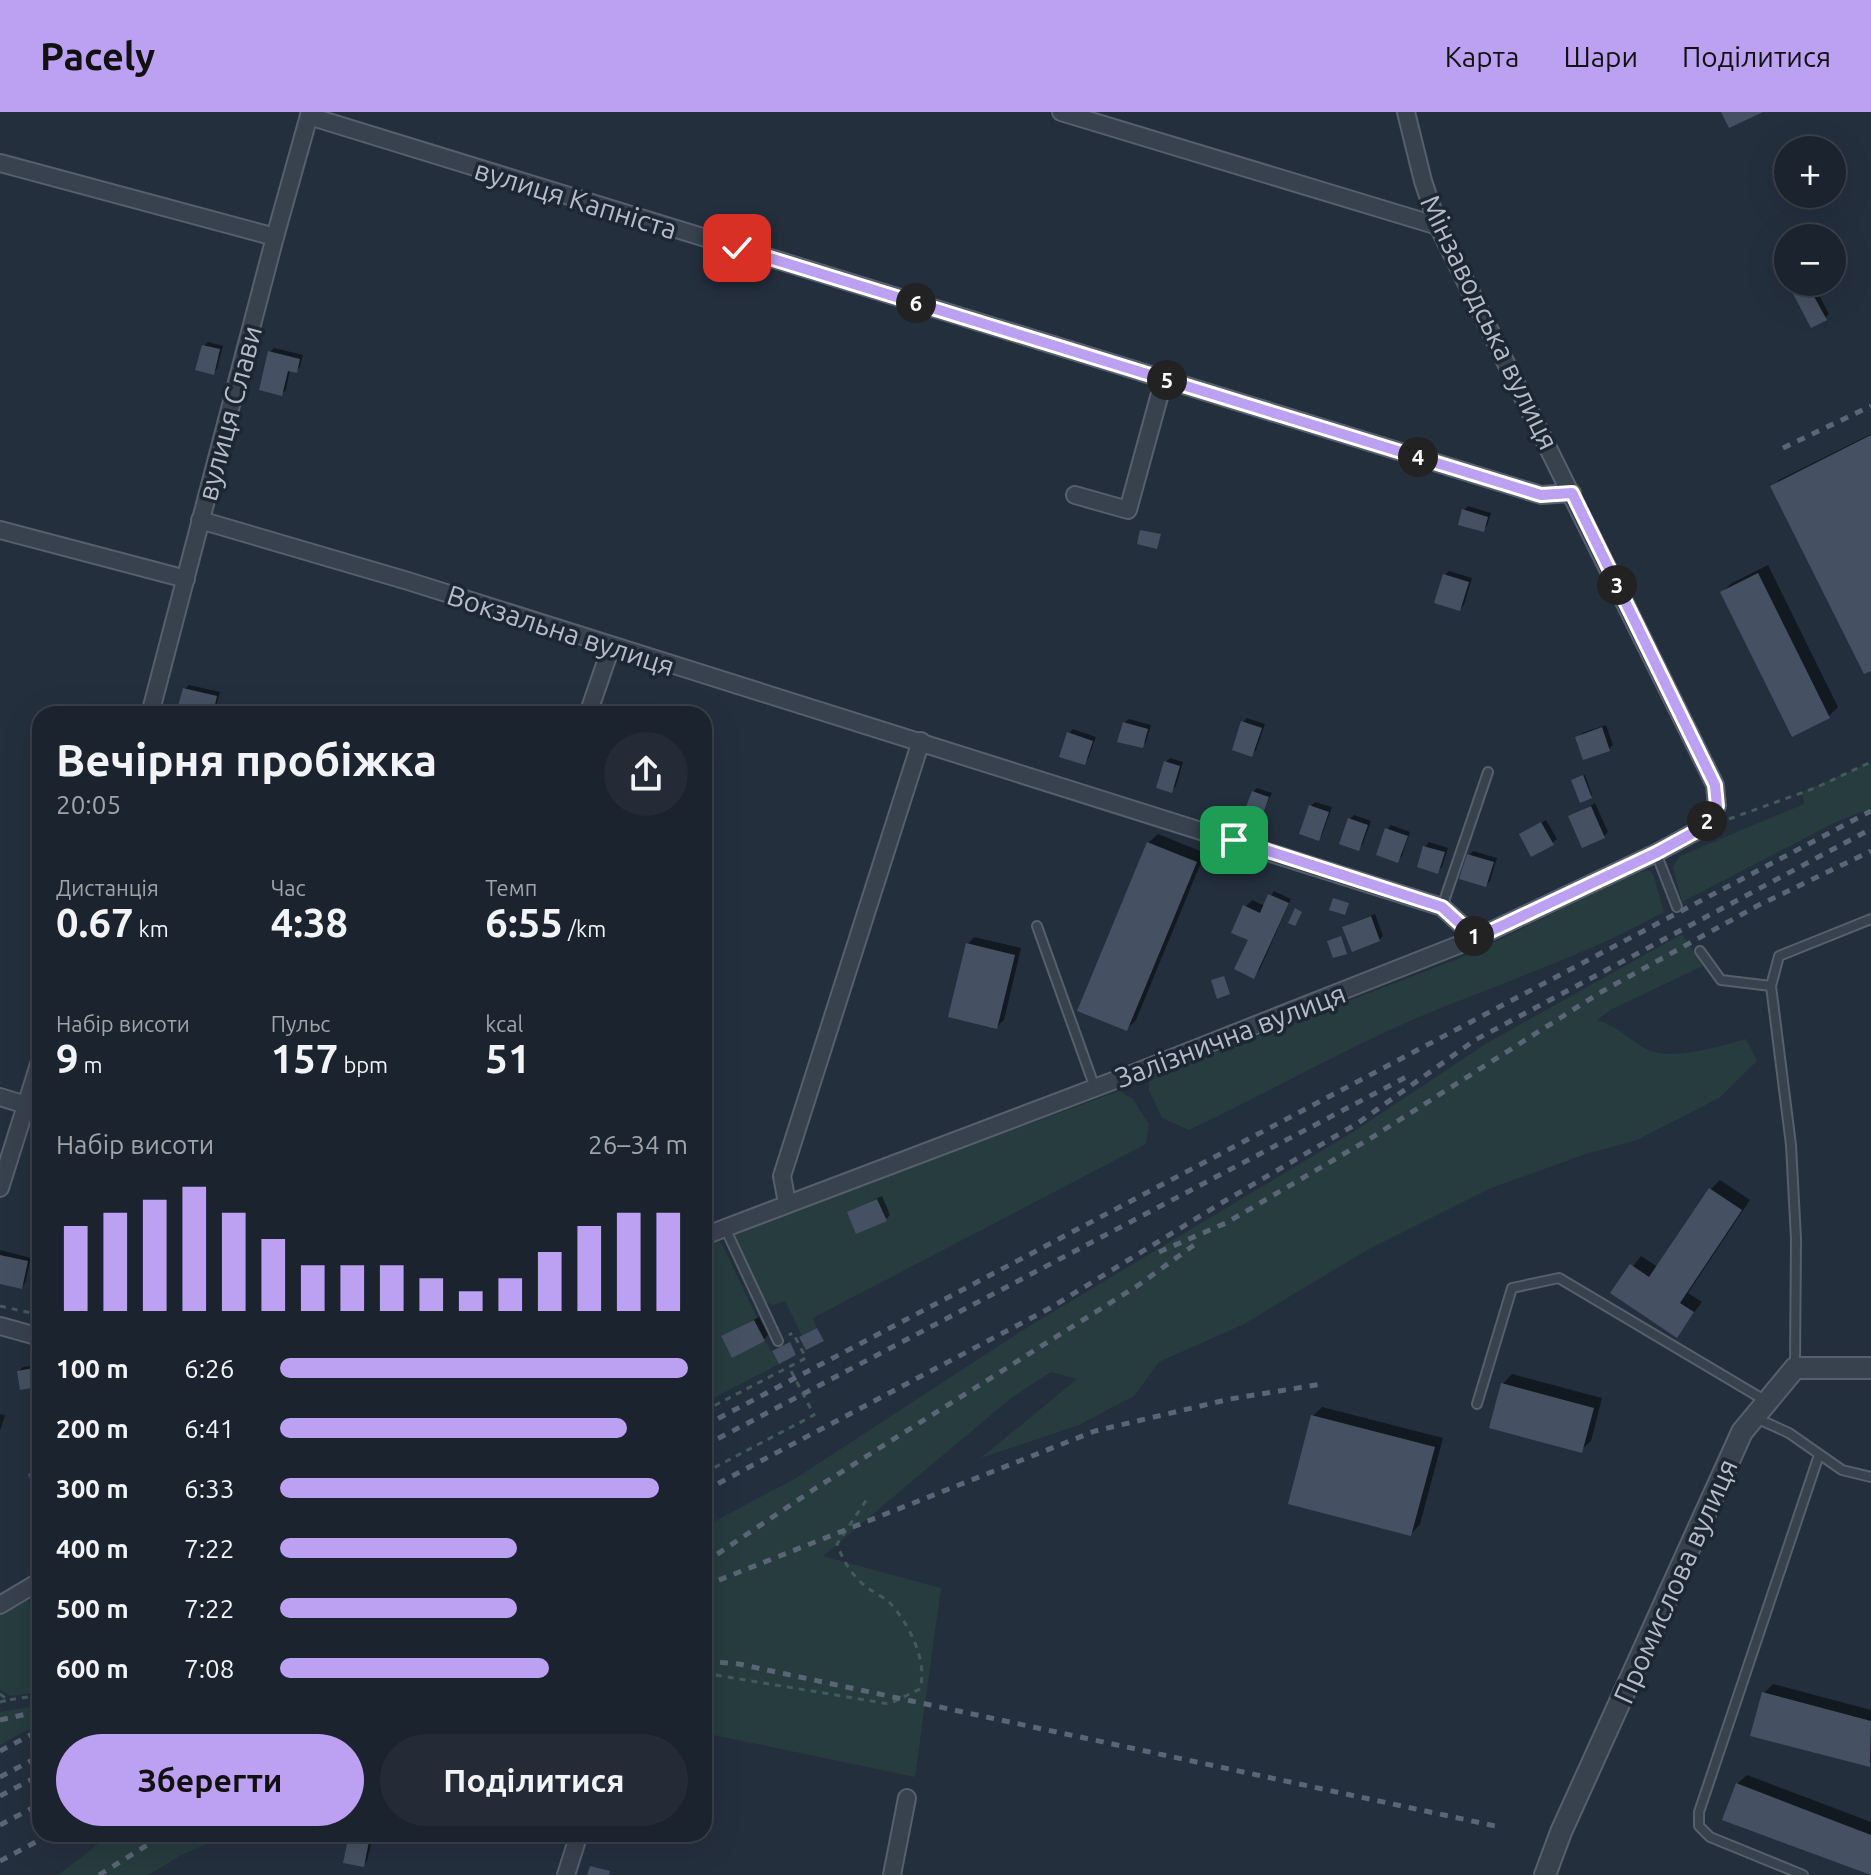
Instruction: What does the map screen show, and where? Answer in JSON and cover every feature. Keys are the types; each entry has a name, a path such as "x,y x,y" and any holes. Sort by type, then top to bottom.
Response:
{"street":[{"path":"1061,112 1438,226"},
{"name":"Мінзаводська вулиця","path":"1406,112 1438,226 1715,785 1717,806 1702,828"},
{"name":"вулиця Слави","path":"152,706 310,114"},
{"name":"вулиця Капніста","path":"310,114 1541,495 1572,493"},
{"path":"0,163 275,237"},
{"path":"1075,495 1128,510 1164,379"},
{"name":"Вокзальна вулиця","path":"200,520 408,581 1442,907 1476,938"},
{"path":"0,530 186,579"},
{"path":"591,706 611,647"},
{"path":"787,1203 782,1176 921,741"},
{"name":"Залізнична вулиця","path":"712,1233 1095,1088 1476,938 1702,828"},
{"path":"0,1188 32,1086"},
{"path":"0,1097 26,1105"},
{"path":"0,1326 32,1335"},
{"path":"1795,1368 1871,1368"},
{"name":"Промислова вулиця","path":"1545,1875 1561,1832 1742,1432 1795,1368"},
{"path":"0,1605 32,1586"},
{"path":"892,1875 907,1798"},
{"path":"566,1875 576,1842"}],"lane":[{"path":"1442,907 1488,772"},
{"path":"1656,853 1677,907"},
{"path":"1795,1368 1796,1239 1791,1145 1771,986 1779,956 1871,919"},
{"path":"1037,926 1095,1088"},
{"path":"1700,951 1721,980 1771,986"},
{"path":"725,1228 778,1341"},
{"path":"1477,1404 1512,1288 1559,1278 1761,1410 1842,1470 1871,1477"},
{"path":"1803,1875 1710,1837 1699,1826 1699,1812 1819,1455"}],"path":[{"path":"1702,828 1815,788 1871,762"},
{"path":"0,1306 32,1313"},
{"path":"712,1406 806,1358 793,1333 778,1341"},
{"path":"712,1469 814,1415 789,1367"},
{"path":"712,1674 889,1704 920,1689 924,1674 913,1639 889,1603 857,1580 844,1562 837,1544 869,1496"},
{"path":"0,1694 8,1700"},
{"path":"0,1702 32,1696"}],"green space":[{"path":"1871,762 1871,808 1834,823 1682,902 1673,867 1680,856 1804,804 1802,792"},
{"path":"1650,871 1664,912 1635,927 1394,1028 1189,1130 1162,1118 1149,1090 1149,1081 1154,1076 1470,954 1637,872"},
{"path":"1682,934 1703,966 1612,1009 1597,1020 1656,1053 1695,1052 1746,1039 1757,1061 1719,1098 1637,1140 1586,1154 1491,1188 1367,1250 1244,1324 1159,1362 1134,1396 1079,1425 981,1458 1077,1379 1051,1372 1011,1398 823,1556 941,1588 915,1777 712,1735 712,1523 796,1478 1023,1330 1353,1132 1487,1043"},
{"path":"1119,1091 1132,1098 1149,1124 1146,1144 813,1318 817,1328 802,1336 785,1301 773,1305 764,1301 735,1241 734,1234 740,1230"},
{"path":"718,1239 723,1246 757,1318 721,1337 732,1357 765,1341 779,1364 712,1399 712,1241"},
{"path":"28,1598 32,1615 32,1693 10,1696 0,1689 0,1614"},
{"path":"32,1706 32,1727 0,1745 0,1712"},
{"path":"101,1842 211,1842 148,1875 58,1875"}],"building":[{"path":"1721,112 1763,112 1729,128"},
{"path":"1794,296 1814,296 1827,320 1811,328"},
{"path":"202,345 220,349 214,375 195,370"},
{"path":"268,351 300,359 297,373 288,371 282,396 259,390"},
{"path":"1871,435 1871,671 1864,674 1770,486"},
{"path":"1462,509 1488,517 1484,532 1458,525"},
{"path":"1140,530 1161,534 1157,549 1137,544"},
{"path":"1758,573 1830,718 1792,737 1720,592"},
{"path":"1443,574 1469,582 1460,611 1434,603"},
{"path":"183,688 217,696 215,706 178,706"},
{"path":"1241,721 1262,728 1252,757 1232,750"},
{"path":"1123,722 1148,729 1143,748 1117,742"},
{"path":"1602,727 1610,751 1583,760 1575,737"},
{"path":"1067,732 1093,741 1085,765 1059,757"},
{"path":"1164,761 1180,766 1172,793 1156,788"},
{"path":"1583,775 1592,798 1580,803 1571,780"},
{"path":"1252,791 1269,797 1260,822 1243,815"},
{"path":"1309,805 1329,812 1319,841 1299,834"},
{"path":"1591,806 1605,838 1582,848 1568,816"},
{"path":"1348,818 1368,825 1359,851 1339,844"},
{"path":"1541,822 1554,845 1531,857 1519,834"},
{"path":"1385,828 1408,836 1398,863 1376,855"},
{"path":"1147,842 1197,862 1127,1031 1077,1011"},
{"path":"1423,846 1445,852 1438,874 1417,867"},
{"path":"1467,854 1494,862 1486,887 1459,879"},
{"path":"1268,894 1289,903 1254,979 1234,969 1248,940 1231,933 1243,905 1260,913"},
{"path":"1333,898 1349,903 1345,915 1329,910"},
{"path":"1295,908 1302,912 1295,926 1288,923"},
{"path":"1371,916 1380,941 1352,952 1342,927"},
{"path":"1341,936 1347,954 1333,958 1327,941"},
{"path":"966,943 1015,955 997,1029 948,1017"},
{"path":"1224,976 1230,994 1217,999 1211,980"},
{"path":"1709,1188 1742,1210 1680,1303 1694,1312 1677,1338 1610,1293 1630,1264 1649,1277"},
{"path":"877,1199 887,1221 856,1234 847,1212"},
{"path":"0,1255 28,1261 22,1289 0,1284"},
{"path":"754,1320 765,1341 732,1358 721,1336"},
{"path":"817,1328 824,1341 806,1350 799,1337"},
{"path":"790,1342 796,1355 779,1364 772,1351"},
{"path":"32,1368 32,1388 20,1390 17,1371"},
{"path":"1501,1383 1594,1408 1582,1453 1489,1428"},
{"path":"1311,1415 1435,1447 1411,1536 1288,1504"},
{"path":"1762,1692 1871,1721 1870,1767 1750,1736"},
{"path":"1736,1783 1871,1835 1871,1875 1722,1820"},
{"path":"347,1842 369,1842 364,1867 343,1863"},
{"path":"590,1866 610,1871 609,1875 587,1875"}],"railway":[{"path":"1783,448 1871,406"},
{"path":"712,1422 1871,811"},
{"path":"712,1487 1050,1308 1358,1123 1475,1040 1871,829"},
{"path":"1159,1252 1226,1223 1371,1138 1601,992 1757,906 1871,851"},
{"path":"712,1442 1408,1076"},
{"path":"712,1558 816,1488 1140,1284 1194,1245"},
{"path":"712,1583 1095,1431 1230,1399 1322,1384"},
{"path":"712,1662 739,1664 1500,1827"},
{"path":"0,1720 32,1713"},
{"path":"0,1751 32,1734"},
{"path":"0,1777 32,1760"},
{"path":"0,1796 32,1779"},
{"path":"0,1825 32,1808"},
{"path":"0,1861 36,1842"},
{"path":"99,1875 152,1842"}],"route":[{"path":"737,248 1541,495 1572,493 1715,785 1717,806 1702,828 1476,938 1442,907 1234,840"}]}
